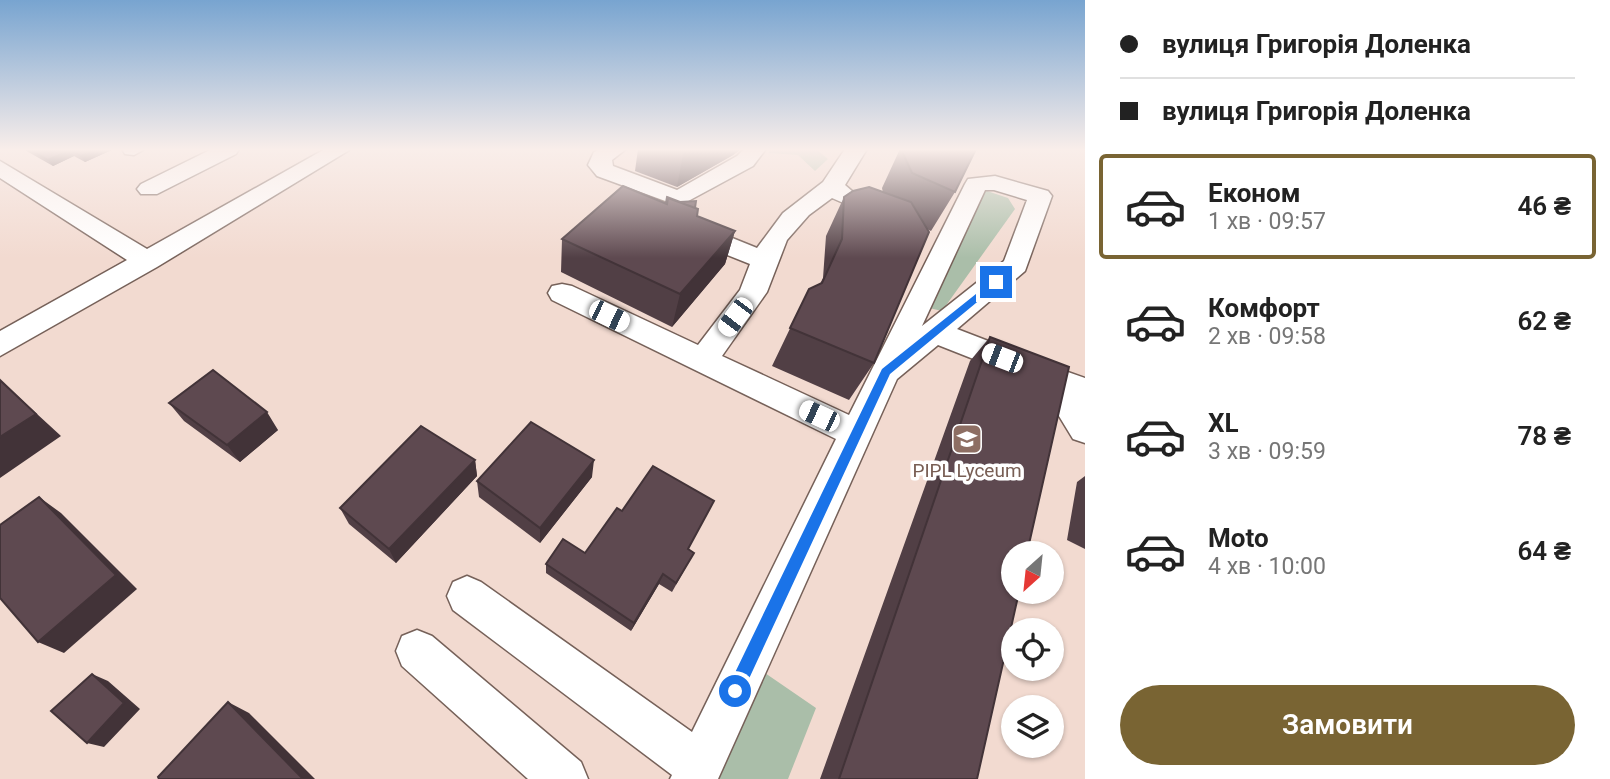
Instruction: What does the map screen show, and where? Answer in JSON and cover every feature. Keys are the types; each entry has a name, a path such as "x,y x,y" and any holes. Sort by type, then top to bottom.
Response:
{"street":[{"path":"28,185 148,261"},
{"path":"149,189 156,185"},
{"path":"0,345 278,185"},
{"path":"643,185 679,199 703,185"},
{"path":"467,596 696,772 975,185"},
{"path":"886,372 1016,265 1041,196 1003,185"},
{"path":"702,361 752,295 764,260 779,232 795,212 832,187 873,213"},
{"path":"667,222 764,260"},
{"path":"917,243 940,258"},
{"path":"562,293 857,434"},
{"path":"935,332 1075,387 1064,398 1085,429"},
{"path":"418,651 565,779"}],"green space":[{"path":"984,190 1008,198 1015,209 942,311 929,308"},
{"path":"765,673 816,708 788,779 719,779"}],"building":[{"path":"940,185 958,185 955,192"},
{"path":"623,186 667,204 668,198 698,209 697,216 735,231 680,294 562,239"},
{"path":"869,187 911,202 929,232 874,363 790,328 809,289 822,283 842,239 844,197 853,191"},
{"path":"667,197 680,202 696,201 695,208 668,198 666,203"},
{"path":"990,337 1069,367 1030,541 1001,541 1001,604 1016,604 1013,618 1001,618 1001,672 977,779 839,779"},
{"path":"213,370 267,412 227,445 169,403"},
{"path":"0,380 36,414 0,437"},
{"path":"531,422 594,460 540,528 477,481"},
{"path":"421,426 475,460 389,549 340,508"},
{"path":"653,466 714,501 688,549 694,553 676,583 663,574 634,623 546,564 563,539 585,553 617,508 622,511"},
{"path":"39,497 116,575 38,642 0,598 0,525"},
{"path":"92,674 124,703 87,743 51,711"},
{"path":"228,702 303,779 159,779"}],"place":[{"name":"PIPL Lyceum","path":"967,439"}],"route":[{"path":"735,691 886,372 996,282"}]}
